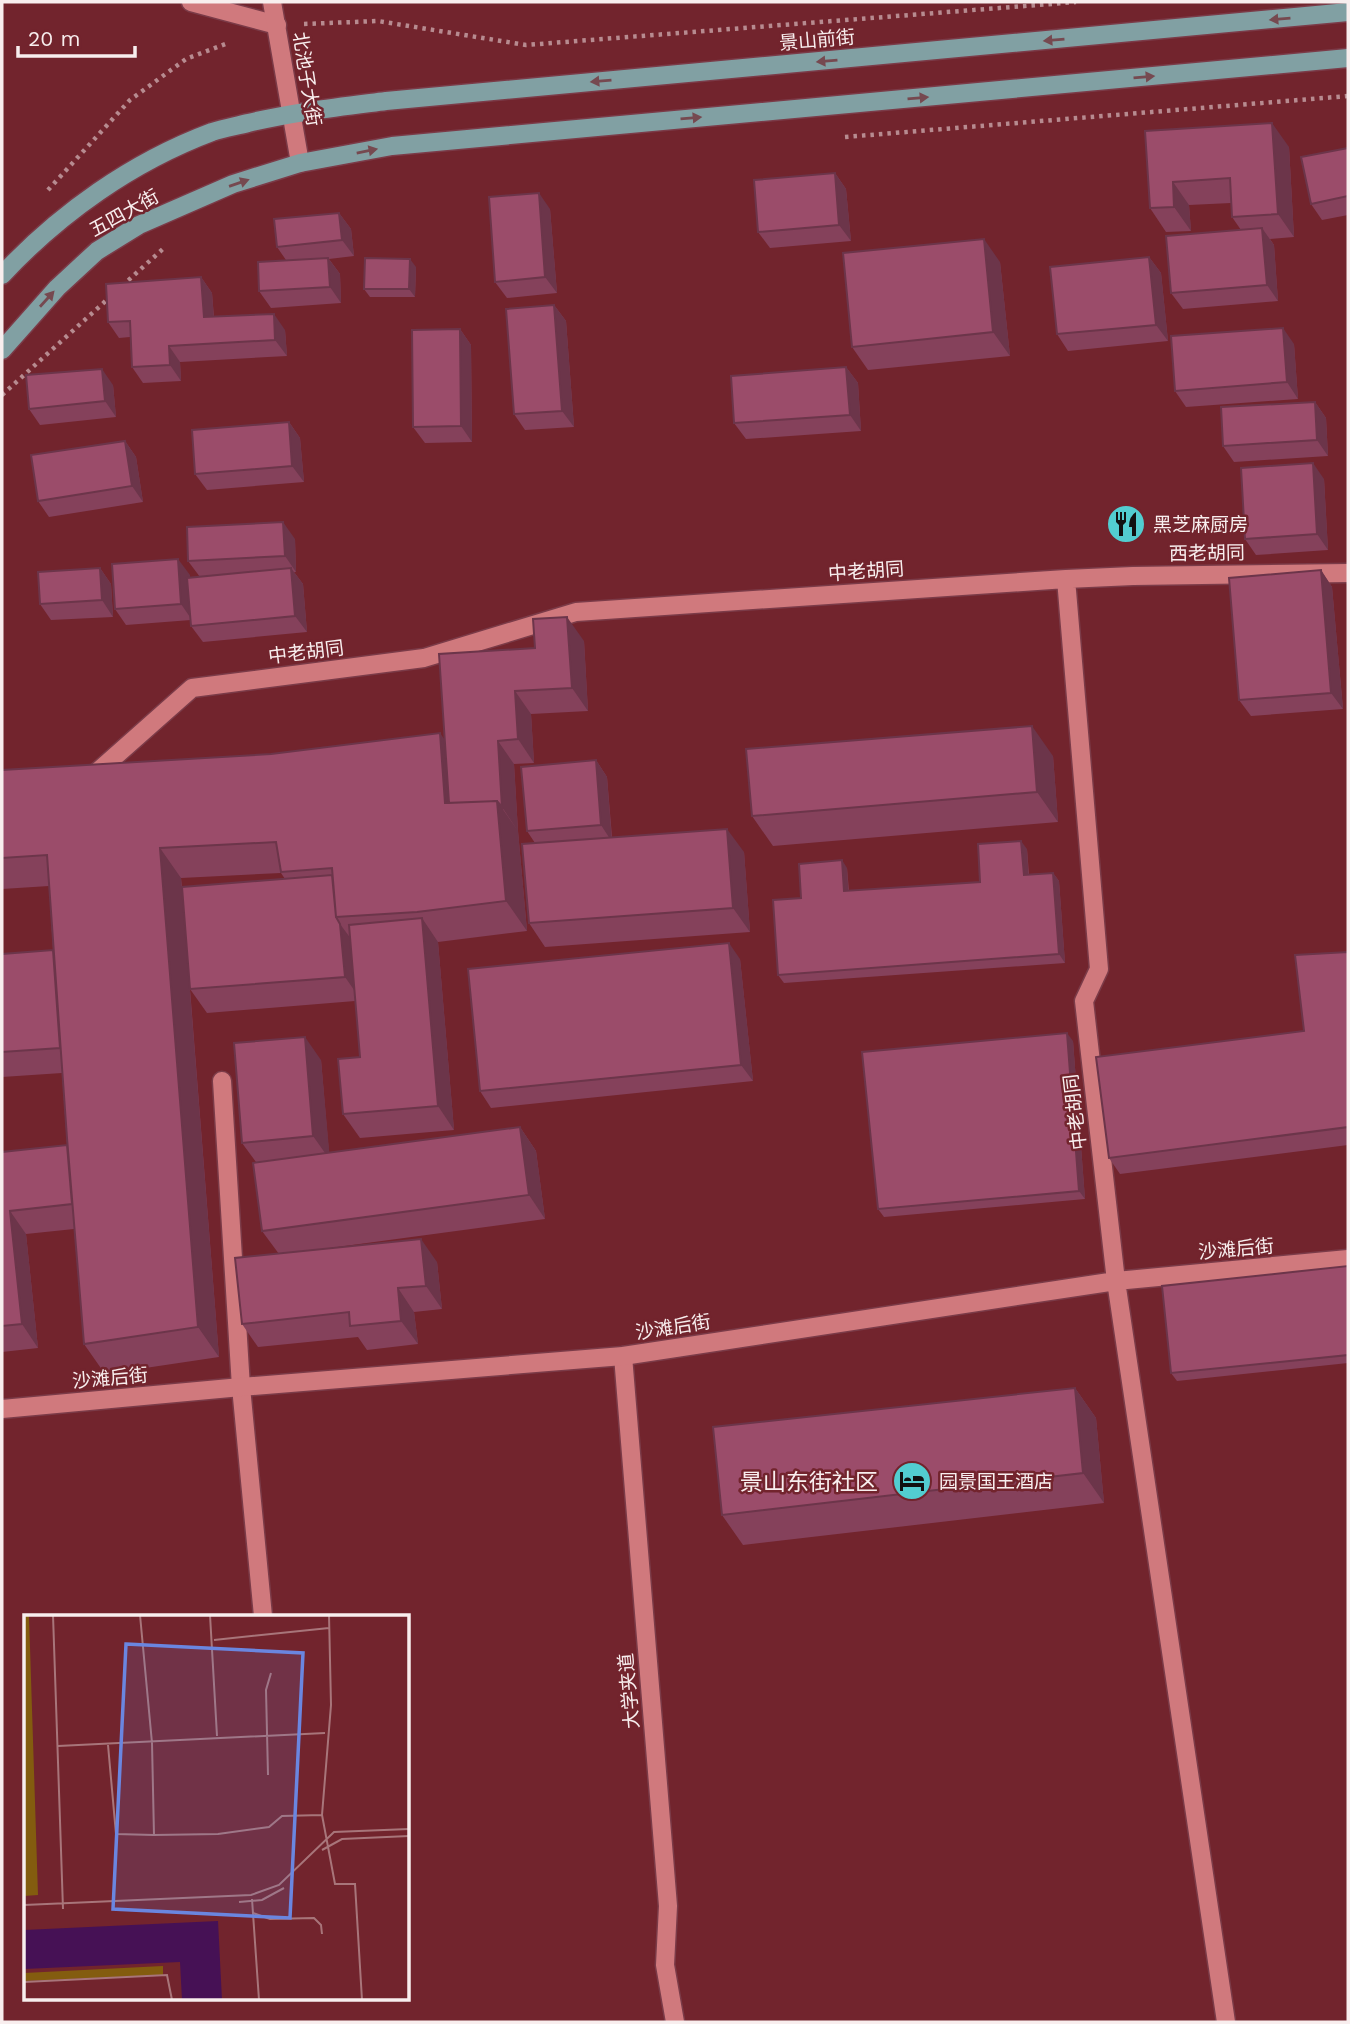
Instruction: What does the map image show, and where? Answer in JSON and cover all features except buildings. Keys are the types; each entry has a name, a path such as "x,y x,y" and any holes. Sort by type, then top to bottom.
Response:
{"main road":[{"name":"景山前街","path":"290,113 386,101 1348,12"},
{"path":"300,163 392,146 1348,58"},
{"name":"五四大街","path":"2,275 71,211 116,180 214,131 290,113"},
{"name":"五四大街","path":"2,350 57,288 97,251 139,225 233,184 300,163"}],"street":[{"path":"191,2 277,25"},
{"name":"北池子大街","path":"272,2 300,163"},
{"name":"西老胡同","path":"1066,579 1147,575 1348,573"},
{"name":"中老胡同","path":"68,776 94,774 192,688 425,658 576,612 1066,579 1099,969 1084,1002 1116,1281 1226,2022"},
{"path":"222,1080 241,1387 263,1615"},
{"name":"沙滩后街","path":"2,1409 623,1356 1116,1281 1348,1259"},
{"name":"大学夹道","path":"623,1356 668,1906 665,1965 675,2022"}],"path":[{"path":"39,200 139,93 186,59 277,25 377,21 526,45 1076,2"},
{"path":"836,137 1348,96"},
{"path":"121,287 169,243"},
{"path":"2,395 111,296"}],"place":[{"name":"黑芝麻厨房","path":"1126,524"},
{"name":"园景国王酒店","path":"912,1481"}],"district":[{"name":"景山东街社区","path":"809,1482"}]}
